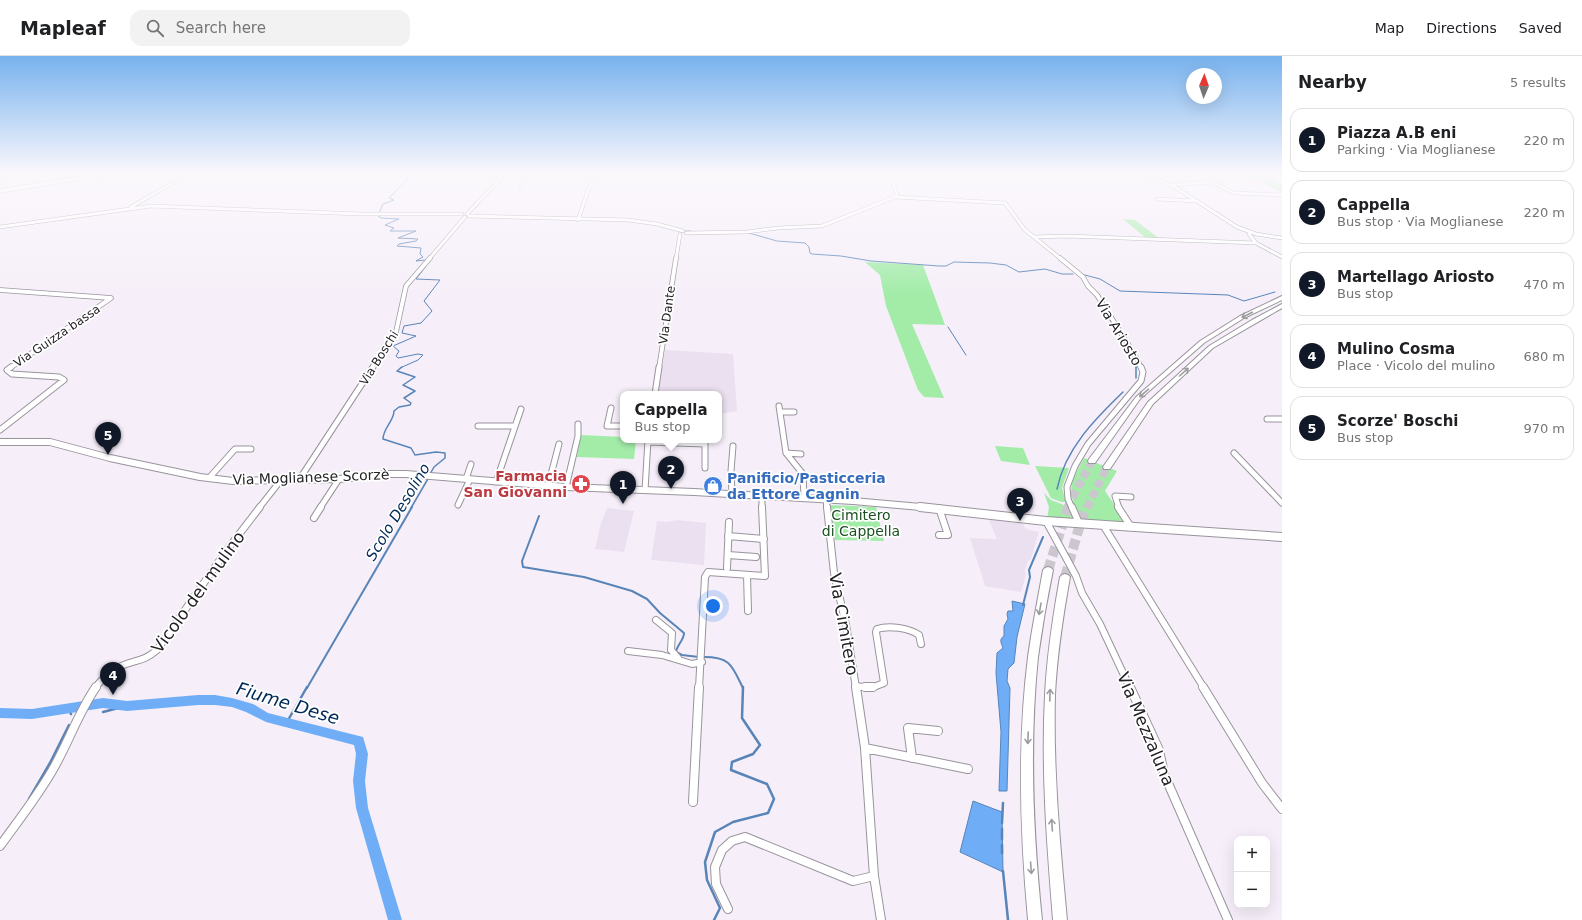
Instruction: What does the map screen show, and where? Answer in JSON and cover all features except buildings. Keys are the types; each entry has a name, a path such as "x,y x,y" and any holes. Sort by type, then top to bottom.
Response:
{"highway":[{"path":"1092,461 1138,398 1202,342 1242,318 1282,298"},
{"path":"1107,467 1150,403 1211,347 1282,306"},
{"path":"1035,920 1028,797 1028,738 1035,639 1048,570"},
{"path":"1060,920 1051,803 1049,747 1050,694 1054,647 1065,577"}],"main road":[{"name":"Via Moglianese Scorzè","path":"0,442 50,442 110,458 209,478 233,481 339,479 396,474 434,476 566,488 732,494 876,503 939,508 1046,521 1282,537"}],"street":[{"path":"0,223 47,224 67,217 85,214"},
{"path":"407,214 642,221 657,224 681,233 747,232 778,228 822,226 851,214"},
{"path":"578,220 580,214"},
{"name":"Via Ariosto","path":"1014,214 1025,230 1083,277 1088,286 1097,295 1136,357 1142,372 1141,381 1088,444 1075,466 1066,487 1068,499 1079,523"},
{"path":"1216,214 1230,224 1250,232 1282,238"},
{"name":"Via Boschi","path":"299,480 396,332 401,319 403,294 406,286 465,215"},
{"path":"0,227 23,224"},
{"path":"1250,232 1250,237 1256,243 1282,258"},
{"name":"Via Dante","path":"655,391 681,233"},
{"path":"1034,237 1067,236 1256,243"},
{"name":"Via Guizza bassa","path":"0,290 104,296 111,298 7,370 12,374 59,377 64,380 0,430"},
{"path":"611,408 608,426 620,426"},
{"path":"496,482 520,409"},
{"path":"794,412 779,409 786,453 802,474 804,498"},
{"path":"1267,419 1282,419"},
{"path":"566,488 578,436 578,424"},
{"path":"478,426 515,426"},
{"path":"645,490 648,443"},
{"path":"705,443 705,468"},
{"path":"548,486 559,444"},
{"path":"732,494 731,471 733,446"},
{"path":"209,478 235,449 251,449"},
{"path":"786,453 801,454"},
{"path":"1234,453 1282,503"},
{"path":"458,505 472,464"},
{"path":"314,518 339,479"},
{"name":"Vicolo del mulino","path":"0,846 52,771 84,706 101,680 110,672 126,664 148,658 157,650 224,554 281,480"},
{"path":"693,802 702,661 702,614 706,577 708,572 765,576 762,496"},
{"path":"1131,497 1115,496 1118,507 1131,527"},
{"name":"Via Cimitero","path":"826,500 834,573 846,625 865,748 874,876 881,920"},
{"path":"939,508 948,535 940,535"},
{"name":"Via Mezzaluna","path":"1046,521 1076,576 1082,593 1100,624 1159,750 1164,774 1228,920"},
{"path":"727,568 729,522"},
{"path":"1103,525 1258,777 1282,809"},
{"path":"728,536 764,539"},
{"path":"728,555 756,557"},
{"path":"747,575 748,611"},
{"path":"656,620 672,633 670,646 675,656 687,661 702,661"},
{"path":"855,686 871,688 884,682 876,632 877,629 886,627 917,633 921,637 921,644"},
{"path":"628,651 664,655 692,664 702,661"},
{"path":"912,758 908,728 938,731"},
{"path":"865,748 968,770"},
{"path":"728,909 716,884 715,867 722,850 732,841 745,837 853,881 874,876"}],"shaded area":[{"path":"665,350 733,354 737,411 722,414 722,391 658,391"},
{"path":"607,508 634,511 624,552 595,549 601,523"},
{"path":"988,518 1023,524 1026,529 1039,532 1031,559 1028,561 1025,570 1026,575 1021,592 985,586 970,538 997,539"},
{"path":"677,520 706,523 704,565 651,560 657,521 667,522"}],"green space":[{"path":"1123,219 1135,220 1160,239 1146,238"},
{"path":"865,262 923,265 945,325 912,324 944,398 924,397 918,390 886,306 880,275"},
{"path":"581,435 620,437 620,443 636,443 634,459 577,457"},
{"path":"995,446 1023,448 1030,465 1001,461"},
{"path":"1084,458 1117,471 1105,491 1128,524 1095,522 1084,518 1078,512 1073,502 1071,489 1074,477"},
{"path":"1035,466 1069,468 1062,488 1066,502 1061,502 1051,498"},
{"path":"1044,493 1051,500 1069,507 1073,518 1070,520 1047,519 1049,507"},
{"name":"Cimitero di Cappella","path":"830,505 876,507 884,541 835,540"}],"water":[{"path":"1012,601 1025,604 1017,637 1014,663 1008,669 1007,681 1010,688 1007,791 999,791 1001,732 996,673 997,653 1003,648 1001,640 1004,636 1004,626 1008,619 1008,611 1013,611"},
{"path":"973,801 1002,812 1003,872 960,852"}],"waterway":[{"name":"Scolo Desolino","path":"379,214 378,216 381,218 399,219 385,225 394,228 390,231 416,231 398,238 418,239 416,241 399,244 397,246 421,248 420,254 423,257 416,261 426,260"},
{"path":"683,231 691,231"},
{"path":"749,233 777,241 805,243 809,247 810,253 812,254 841,256 871,261 939,266 946,266 954,262 990,263 1006,265 1019,272 1045,269 1062,274 1073,274"},
{"name":"Scolo Desolino","path":"402,367 418,360 423,355 418,354 398,358 396,356 399,351 393,346 416,336 402,333 404,326 421,323 432,311 424,301 440,280 416,279 430,261"},
{"path":"1081,274 1100,279 1120,291 1228,295 1244,301 1275,292"},
{"path":"1103,309 1136,362 1136,378"},
{"path":"948,327 966,355"},
{"name":"Scolo Desolino","path":"402,367 397,371 415,377 403,385 415,391 404,398 411,403 410,405 399,407 394,411 394,415 383,435 383,439 411,448 415,455 436,452 445,453 445,458 434,467 430,474"},
{"path":"1057,489 1061,474 1067,461 1082,436 1123,392"},
{"name":"Scolo Desolino","path":"411,508 429,477"},
{"name":"Scolo Desolino","path":"307,688 412,507"},
{"path":"539,516 522,561 523,567 584,577 632,591 647,599 660,613 684,633 676,652 682,655 699,657"},
{"path":"1023,605 1030,577 1029,570 1043,537"},
{"path":"704,657 713,657 730,664 743,688"},
{"name":"Scolo Desolino","path":"287,722 307,687"},
{"path":"714,920 720,908 707,880 705,862 715,832 733,822 768,813 774,799 767,784 731,770 732,762 753,754 760,745 742,718 743,688"},
{"name":"Fiume Dese","path":"0,713 21,715 32,714 103,703 127,706 181,701 215,700 232,702 249,708 266,717 359,741 362,754 359,781 362,808 395,920"},
{"path":"103,712 126,706"},
{"name":"Fiume Dese","path":"69,708 71,714"},
{"name":"Fiume Dese","path":"73,708 77,710"},
{"path":"29,799 50,763 69,725"},
{"path":"1002,823 1003,803"},
{"path":"1002,829 1002,839"},
{"path":"1002,845 1002,853"},
{"path":"1003,871 1008,920"}],"tunnel":[{"path":"1067,508 1092,461"},
{"path":"1087,508 1107,467"},
{"path":"1048,570 1068,507"},
{"path":"1065,577 1082,517 1087,507"}],"place":[{"name":"Scorze' Boschi","path":"108,455"},
{"name":"Farmacia San Giovanni","path":"581,484"},
{"name":"Panificio/Pasticceria da Ettore Cagnin","path":"713,486"},
{"name":"Cappella","path":"671,489"},
{"name":"Piazza A.B eni","path":"623,504"},
{"name":"Martellago Ariosto","path":"1020,521"},
{"name":"Mulino Cosma","path":"113,695"}]}
